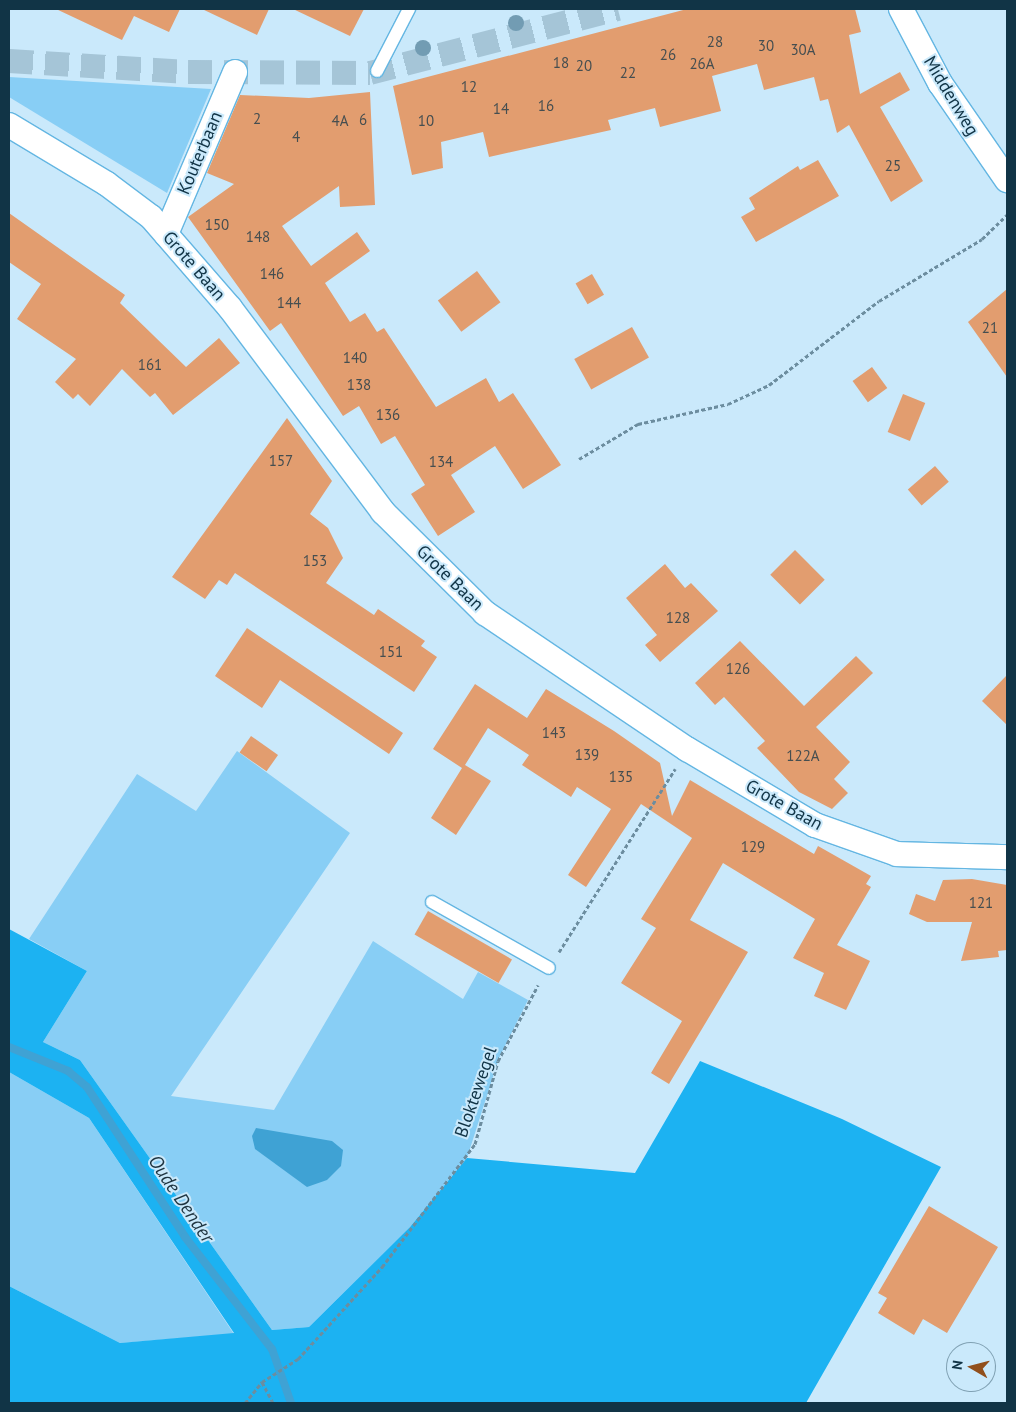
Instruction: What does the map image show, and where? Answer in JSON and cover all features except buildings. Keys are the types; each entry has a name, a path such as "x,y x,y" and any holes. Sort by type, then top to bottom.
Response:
{"street":[{"name":"Middenweg","path":"901,9 940,83 1007,180"},
{"name":"Kouterbaan","path":"166,234 234,72"},
{"name":"Grote Baan","path":"9,125 107,184 152,217 230,308 383,512 472,600 688,749 815,825 897,854 1007,857"}],"lane":[{"path":"377,72 410,9"},
{"path":"432,902 549,968"}],"path":[{"path":"579,459 638,424 728,404 769,385 879,301 982,239 1007,215"},
{"name":"Bloktewegel","path":"245,1403 262,1382 298,1359 382,1267 475,1144 498,1062 549,968 688,749"},
{"path":"262,1382 273,1403"}],"shaded area":[{"path":"9,77 211,89 167,193 9,97"},
{"path":"237,751 350,833 171,1096 274,1110 373,941 463,999 478,972 528,1000 499,1058 467,1158 410,1227 309,1327 272,1330 80,1060 43,1042 87,971 29,939 137,774 196,811"},
{"path":"9,929 87,971 43,1042 80,1060 272,1330 309,1327 410,1227 467,1158 635,1173 700,1061 842,1119 941,1167 806,1403 9,1403 9,1286 120,1343 234,1333 89,1118 9,1072"},
{"path":"9,1072 89,1118 234,1334 120,1343 9,1286"},
{"path":"256,1128 332,1141 343,1150 341,1166 327,1180 307,1187 255,1149 252,1136"}],"waterway":[{"name":"Oude Dender","path":"9,1047 68,1071 87,1087 185,1237 272,1349 291,1403"}],"tunnel":[{"path":"9,61 188,72 370,73 618,9"}]}
